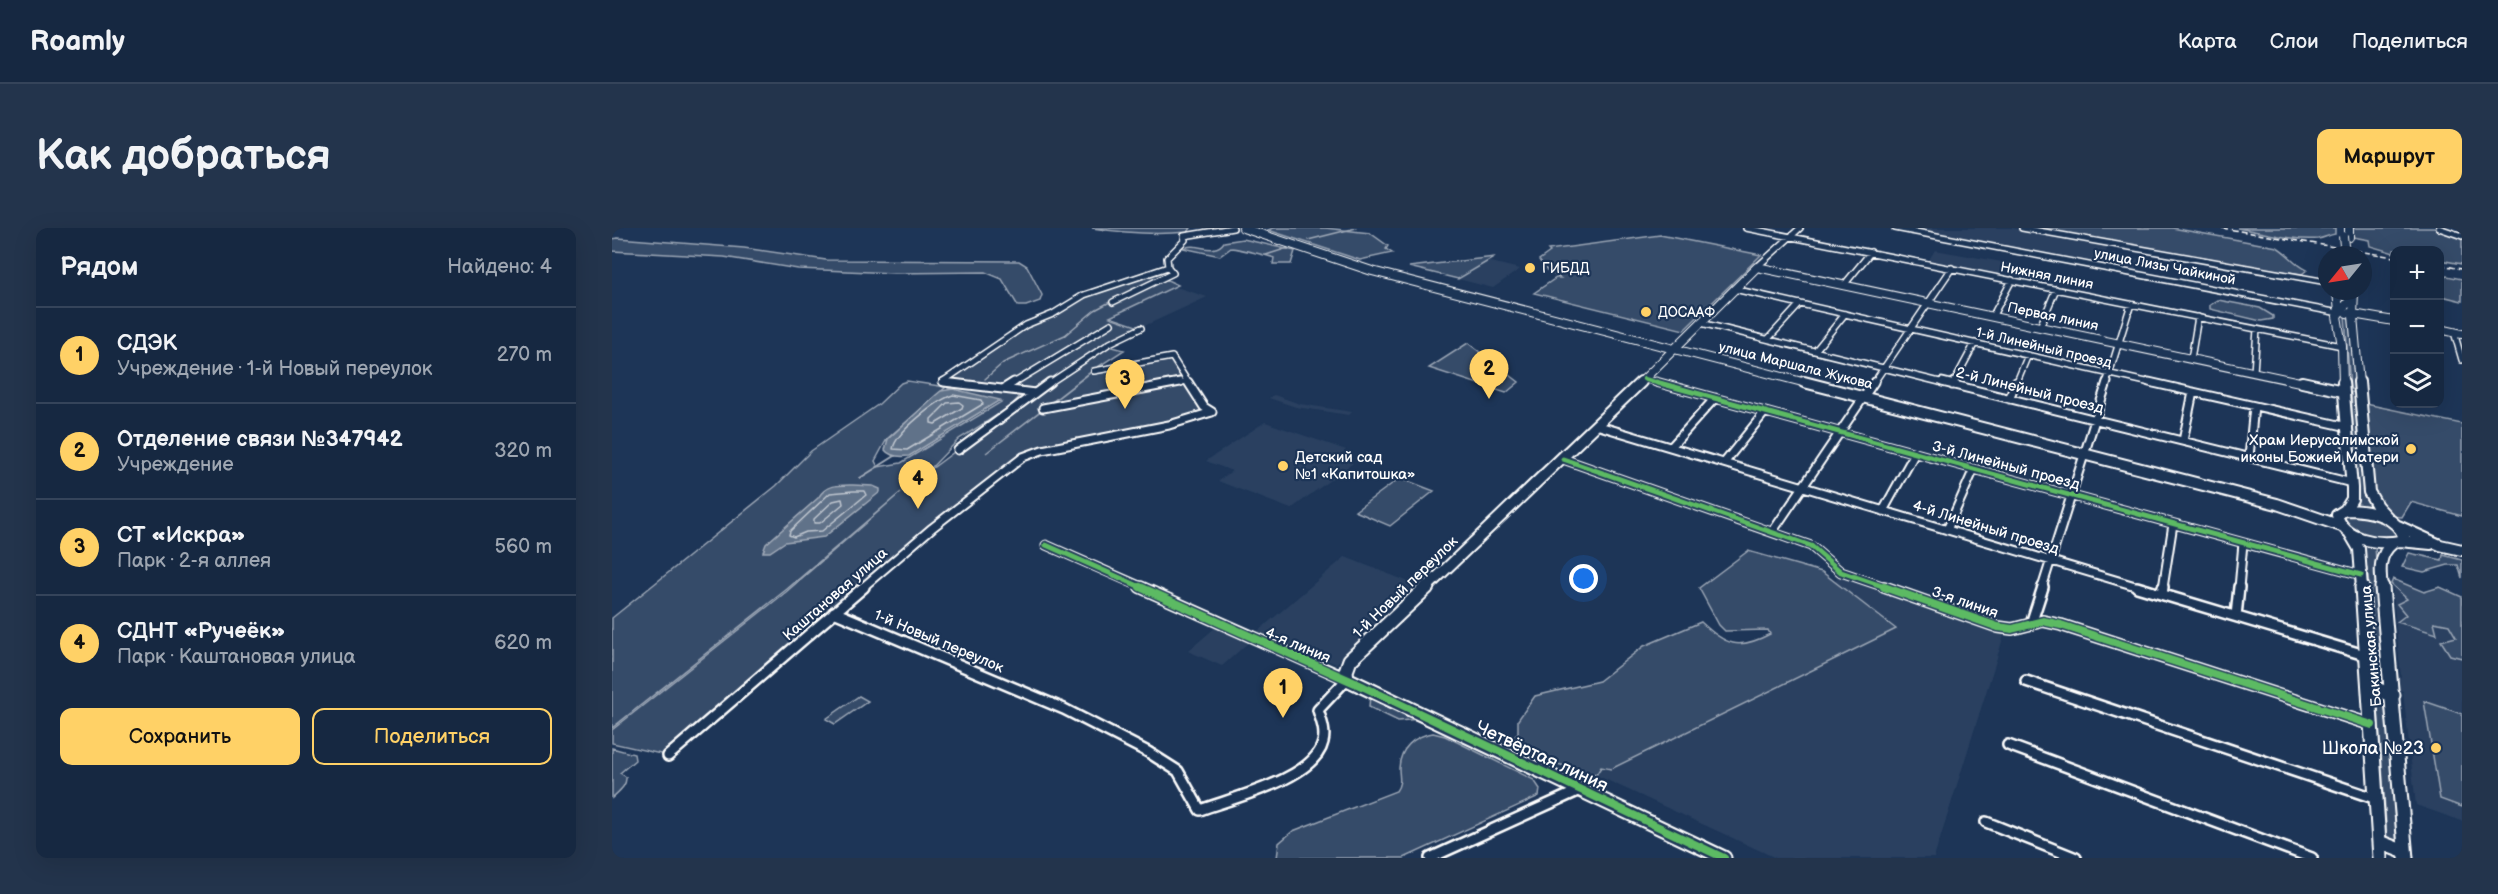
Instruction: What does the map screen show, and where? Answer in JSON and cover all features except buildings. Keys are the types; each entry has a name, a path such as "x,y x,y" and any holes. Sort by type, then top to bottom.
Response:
{"main road":[{"name":"улица Маршала Жукова","path":"1243,228 1348,265 1464,291"},
{"name":"улица Маршала Жукова","path":"1256,228 1355,262 1864,398 2298,510 2372,541 2397,542"},
{"path":"2343,228 2348,246"},
{"path":"2346,246 2349,228"},
{"name":"Первая линия","path":"1757,267 2343,392"},
{"name":"1-й Новый переулок","path":"1347,679 1346,671 1350,660 1563,459 1757,267"},
{"path":"2351,300 2353,307"},
{"path":"2353,300 2369,492 2377,506 2403,532 2404,537 2397,542"},
{"path":"2339,301 2337,316 2342,346 2343,392 2352,483 2352,499 2345,510 2337,515 2345,529"},
{"name":"улица Лизы Чайкиной","path":"2339,313 2353,307 2390,320"},
{"path":"2345,510 2368,512 2440,545"},
{"name":"Бакинская улица","path":"2345,529 2359,549 2380,858"},
{"path":"2397,542 2440,545 2462,550"},
{"name":"Бакинская улица","path":"2397,542 2384,549 2381,555 2381,581 2406,855"},
{"name":"Четвёртая линия","path":"1347,679 1725,858"},
{"path":"2370,687 2393,695"},
{"path":"2379,842 2406,855"}],"street":[{"path":"1113,302 1173,273 1168,267 1167,258 1185,240 1184,236 1233,228"},
{"name":"Нижняя линия","path":"1746,228 2342,346"},
{"path":"1757,267 1800,228"},
{"name":"улица Лизы Чайкиной","path":"1895,228 2339,313"},
{"path":"2022,228 2318,280"},
{"path":"2439,228 2462,236"},
{"path":"1844,285 1871,252"},
{"path":"1035,393 942,382 1026,325 1053,314 1084,295 1168,267"},
{"path":"1773,531 1952,268"},
{"path":"1992,317 2012,280"},
{"name":"1-й Линейный проезд","path":"1734,289 2348,427"},
{"path":"2040,327 2056,289"},
{"path":"2339,301 2353,307"},
{"path":"1768,339 1800,304"},
{"path":"2031,624 2131,304"},
{"path":"1815,351 1845,314"},
{"path":"2191,359 2198,317"},
{"name":"2-й Линейный проезд","path":"1701,323 2352,483"},
{"path":"1004,389 1111,324"},
{"path":"958,450 1035,393 1110,343 1141,328"},
{"path":"2254,372 2257,329"},
{"path":"2455,332 2462,360"},
{"path":"1952,385 1975,344"},
{"path":"2009,399 2028,355"},
{"path":"1043,408 1187,381 1172,357 1094,371"},
{"name":"3-й Линейный проезд","path":"1644,379 2361,575"},
{"name":"Каштановая улица","path":"668,756 932,528 1023,457 1042,450 1169,426 1212,412 1204,407 1187,381"},
{"path":"2183,441 2193,392"},
{"path":"1671,447 1715,398"},
{"path":"2249,457 2254,406"},
{"path":"1724,463 1765,412"},
{"name":"4-й Линейный проезд","path":"1596,425 2368,656"},
{"path":"1882,511 1915,453"},
{"name":"3-я линия","path":"1563,459 1773,531 1811,546 1841,572 1998,627 2012,629 2043,621 2061,625 2372,725"},
{"path":"1947,530 1974,469"},
{"path":"2162,594 2173,524"},
{"path":"2236,616 2243,543"},
{"name":"4-я линия","path":"1046,545 1239,633 1347,679"},
{"name":"1-й Новый переулок","path":"834,612 1064,709 1148,752 1178,771 1200,810 1287,778 1306,768 1317,757 1323,744 1324,728 1318,710 1347,679"},
{"path":"2026,681 2377,800"},
{"path":"2008,745 2312,858"},
{"path":"1430,858 1580,790"},
{"path":"1986,822 2076,858"}],"shaded area":[{"path":"1092,228 1191,228 1188,232 1152,233"},
{"path":"1273,228 1325,228 1370,233 1388,246 1386,249 1392,253 1360,260 1268,230"},
{"path":"1907,228 2012,228 2108,245 2106,252 2139,259 2135,270"},
{"path":"2034,228 2172,228 2277,247 2307,270 2302,274 2275,270"},
{"path":"2237,228 2335,228 2335,234 2318,239 2298,239"},
{"path":"2351,228 2434,228 2462,238 2462,264 2444,261 2444,246 2390,246 2390,252 2370,246 2369,240 2353,237"},
{"path":"1660,235 1761,255 1684,330 1534,293 1556,278 1560,278 1545,269 1539,260 1550,252 1548,250"},
{"path":"612,239 744,248 826,260 1019,261 1027,266 1042,295 1040,301 1018,306 1002,279 985,272 894,273 798,269 724,257 612,251"},
{"path":"1243,239 1295,251 1291,264 1273,264 1274,258 1234,248 1220,256 1183,248 1193,246 1210,249 1224,242"},
{"path":"1935,250 2018,266 2017,268 2008,267 2003,275 1929,260"},
{"path":"1495,257 1458,279 1409,267"},
{"path":"1486,261 1520,269 1493,288 1458,279"},
{"path":"1168,265 1174,272 1163,278 1178,285 1110,317 1142,328 1109,346 1124,350 1093,370 986,453 1094,370 1170,356 1211,413 1023,457 932,528 665,755 612,743 612,730 786,592 901,492 787,589 612,728 612,618 776,486 811,451 879,404 901,383 907,381 946,387 887,439 875,461 878,467 901,463 1001,402 948,388 949,386 970,387 938,382 1033,319 1056,310 1068,302","holes":["991,390 1030,395 902,491 932,467 959,439 1010,407 1020,396"]},
{"path":"2444,277 2462,279 2462,301 2444,296"},
{"path":"1176,287 1207,297 1142,327 1111,316"},
{"path":"2218,300 2260,308 2273,316 2273,319 2261,321 2210,309 2210,305"},
{"path":"2345,316 2349,317 2355,390 2350,389"},
{"path":"1468,343 1519,382 1506,393 1429,368"},
{"path":"2351,392 2357,393 2377,510 2357,506"},
{"path":"1274,395 1300,404 1352,412 1349,415 1296,407 1269,398"},
{"path":"2361,403 2462,424 2462,516 2411,502 2402,517 2387,516 2371,498"},
{"name":"Детский сад №1 «Капитошка»","path":"1265,422 1346,450 1337,457 1353,463 1291,509 1218,481 1232,471 1206,461"},
{"path":"1400,478 1434,491 1390,526 1355,511"},
{"path":"2345,514 2375,517 2388,524 2398,536 2395,539 2387,539 2365,536 2347,524 2342,517"},
{"path":"2362,542 2375,546 2384,687 2375,684 2368,575"},
{"path":"1748,551 1822,572 1896,629 1611,769 1601,767 1596,775 1516,752 1510,742 1518,733 1518,720 1535,696 1599,681 1644,646 1701,622 1718,636 1733,643 1749,643 1770,634 1768,630 1725,631 1719,625 1699,588"},
{"path":"2409,553 2442,560 2443,555 2462,560 2462,578 2458,565 2448,565 2424,572 2402,567"},
{"path":"1345,557 1414,584 1336,664 1257,632"},
{"path":"1840,574 2005,632 1934,858 1776,858 1596,775 1601,766 1896,629 1835,582"},
{"path":"2393,579 2424,592 2440,587 2462,597 2462,658 2450,655 2441,641 2456,637 2449,625 2434,622 2437,634 2397,622 2406,615 2397,604 2407,599 2391,584"},
{"name":"Школа №23","path":"2392,586 2453,602 2462,650 2462,821 2416,805 2403,691 2397,689 2396,676 2401,677"},
{"path":"1216,627 1250,641 1222,666 1188,651"},
{"path":"2377,693 2385,695 2397,843 2387,839"},
{"path":"1370,695 1420,719 1398,721 1369,707"},
{"path":"859,696 868,701 835,724 826,719"},
{"path":"2424,701 2462,714 2462,807 2440,799"},
{"path":"1433,733 1445,736 1534,780 1540,789 1539,796 1404,858 1277,858 1279,843 1293,831 1396,791 1400,783 1400,761 1405,749 1414,740"},
{"path":"612,748 634,754 635,760 620,773 626,777 625,783 612,798"}],"water":[{"path":"953,389 1000,400 909,456 896,456 885,450 888,439 941,391"},
{"path":"843,485 873,486 880,489 880,492 824,537 785,542 770,552 763,552 766,544 825,490"}],"waterway":[{"path":"1308,240 1356,228"},
{"path":"1266,255 1291,247"},
{"path":"1158,277 1169,272"},
{"path":"985,379 1003,363 1065,335 1095,310 1134,289"},
{"path":"860,478 895,456"}],"railway":[{"path":"2222,228 2390,256"},
{"path":"2444,266 2462,269"}],"cycle path":[{"path":"1644,379 2361,575"},
{"path":"1563,459 1773,531 1811,546 1841,572 1998,627 2012,629 2043,621 2061,625 2372,725"},
{"path":"1046,545 1364,687 1724,858"}],"place":[{"name":"ГИБДД","path":"1530,268"},
{"name":"ДОСААФ","path":"1646,312"},
{"name":"Отделение связи №347942","path":"1489,399"},
{"name":"СТ «Искра»","path":"1125,409"},
{"name":"Храм Иерусалимской иконы Божией Матери","path":"2411,449"},
{"name":"Детский сад №1 «Капитошка»","path":"1283,466"},
{"name":"СДНТ «Ручеёк»","path":"918,509"},
{"name":"СДЭК","path":"1283,718"},
{"name":"Школа №23","path":"2436,748"}]}
